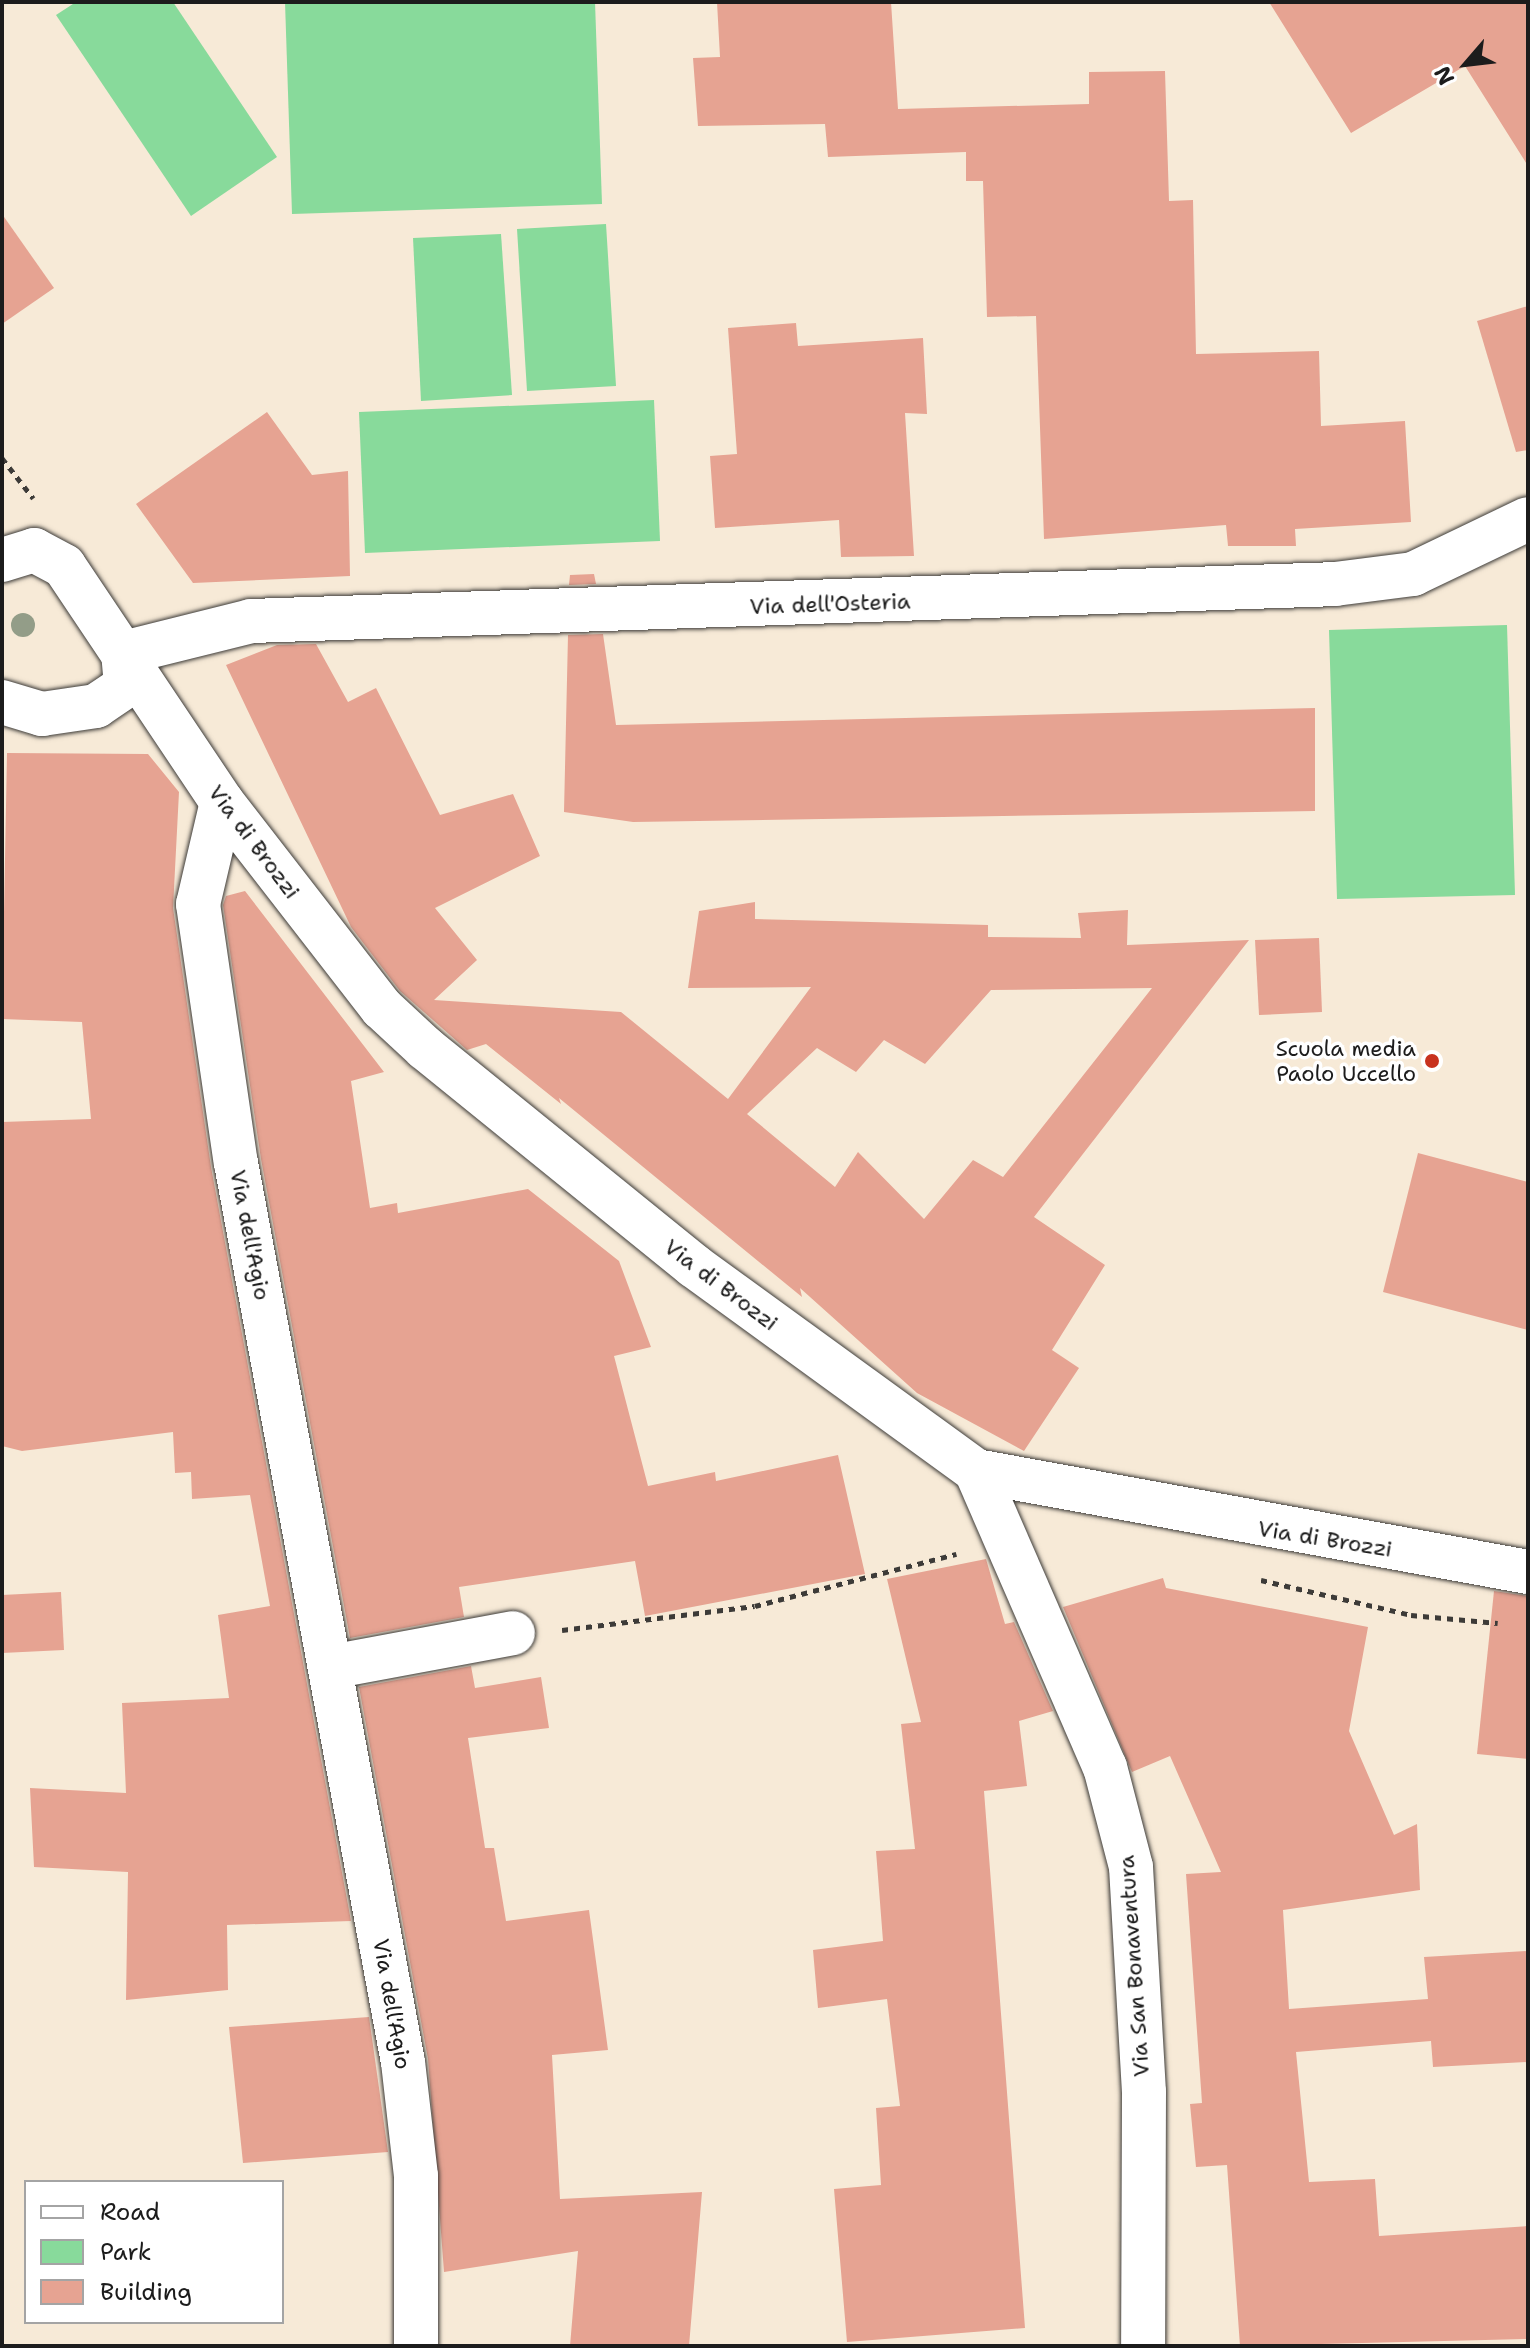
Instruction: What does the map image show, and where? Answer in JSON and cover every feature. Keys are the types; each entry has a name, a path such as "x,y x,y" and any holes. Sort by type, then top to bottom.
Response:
{"street":[{"name":"Via dell'Osteria","path":"123,653 251,621 1335,584 1413,574 1528,519"},
{"name":"Via di Brozzi","path":"7,548 45,552 64,566 222,802 382,1008 425,1048 694,1266 976,1471 1113,1502 1528,1572"},
{"path":"2,702 42,714 96,706 126,686 123,653"},
{"name":"Via dell'Agio","path":"222,802 198,904 236,1163 412,2125 416,2346"},
{"name":"Via San Bonaventura","path":"976,1471 1105,1767 1131,1867 1144,2092 1143,2346"},
{"path":"330,1667 513,1633"}],"path":[{"path":"513,1633 609,1628 755,1606 969,1551"}],"green space":[{"path":"76,2 173,2 277,157 191,216 56,15"},
{"path":"285,2 595,2 602,204 292,214"},
{"path":"606,224 616,386 527,391 517,229"},
{"path":"501,234 512,395 421,401 413,238"},
{"path":"654,400 660,541 365,553 359,412"},
{"path":"1507,625 1515,895 1337,899 1329,630"}],"building":[{"path":"717,2 891,2 898,109 1089,104 1089,72 1165,71 1169,201 1193,200 1196,354 1319,351 1321,426 1405,421 1411,522 1295,529 1296,546 1228,546 1226,525 1044,539 1036,316 987,317 983,181 966,181 966,152 828,157 825,124 698,126 693,58 720,57"},
{"path":"1269,2 1528,2 1528,166 1465,66 1351,133"},
{"path":"2,214 54,288 2,324"},
{"path":"1528,306 1528,450 1516,452 1477,321"},
{"path":"796,323 798,346 923,338 927,414 905,413 914,556 841,557 839,520 715,528 710,456 737,454 728,328"},
{"path":"267,412 312,475 348,471 350,576 193,583 136,504"},
{"path":"594,574 596,584 569,585 570,575"},
{"path":"603,634 616,725 1315,708 1315,811 633,822 564,812 568,635"},
{"path":"316,644 348,702 376,688 440,815 513,794 540,856 435,908 477,960 434,1000 621,1012 728,1099 811,987 688,988 699,911 755,902 755,919 988,925 988,937 1081,938 1078,913 1128,910 1127,945 1249,940 1034,1217 1105,1265 1052,1350 1079,1368 1024,1451 917,1393 800,1288 802,1297 559,1098 561,1104 486,1044 467,1050 400,991 351,927 226,665 277,645","holes":["1152,988 1003,1177 973,1160 924,1219 858,1152 835,1187 747,1114 817,1048 856,1072 884,1040 925,1064 991,990"]},
{"path":"7,753 148,754 179,792 173,908 211,1167 351,1921 227,1925 228,1990 126,2000 128,1872 34,1867 30,1788 126,1793 122,1703 229,1698 218,1615 270,1606 250,1495 192,1499 191,1472 175,1473 173,1432 22,1451 2,1446 2,1122 91,1119 82,1022 2,1019"},
{"path":"245,891 384,1072 351,1081 370,1208 397,1203 398,1213 528,1189 619,1261 651,1347 614,1356 648,1486 715,1472 716,1481 838,1455 865,1574 645,1616 635,1561 459,1587 464,1617 350,1638 261,1159 223,905 226,896"},
{"path":"1319,938 1322,1012 1259,1015 1255,940"},
{"path":"1418,1153 1528,1182 1528,1330 1383,1292"},
{"path":"986,1559 1005,1624 1014,1622 1053,1711 1019,1721 1027,1786 984,1791 1025,2328 847,2342 834,2189 881,2185 876,2108 900,2106 887,1999 818,2008 813,1950 883,1941 876,1851 915,1849 901,1724 921,1722 887,1579"},
{"path":"1163,1578 1166,1588 1368,1627 1349,1731 1394,1835 1417,1824 1420,1890 1283,1910 1289,2009 1428,1999 1424,1957 1528,1951 1528,2062 1433,2067 1431,2041 1296,2052 1309,2182 1375,2179 1379,2236 1528,2226 1528,2339 1240,2346 1227,2165 1196,2167 1190,2104 1202,2103 1186,1874 1221,1872 1170,1756 1132,1772 1063,1607"},
{"path":"1494,1591 1528,1596 1528,1759 1477,1754"},
{"path":"61,1592 64,1650 2,1653 2,1595"},
{"path":"471,1666 475,1688 541,1677 549,1728 468,1738 485,1848 494,1848 506,1921 589,1910 608,2050 552,2055 560,2199 702,2192 689,2346 570,2346 578,2251 444,2272 428,2059 359,1687"},
{"path":"369,2017 388,2152 243,2163 229,2027"}],"place":[{"name":"Scuola media Paolo Uccello","path":"1432,1061"}]}
